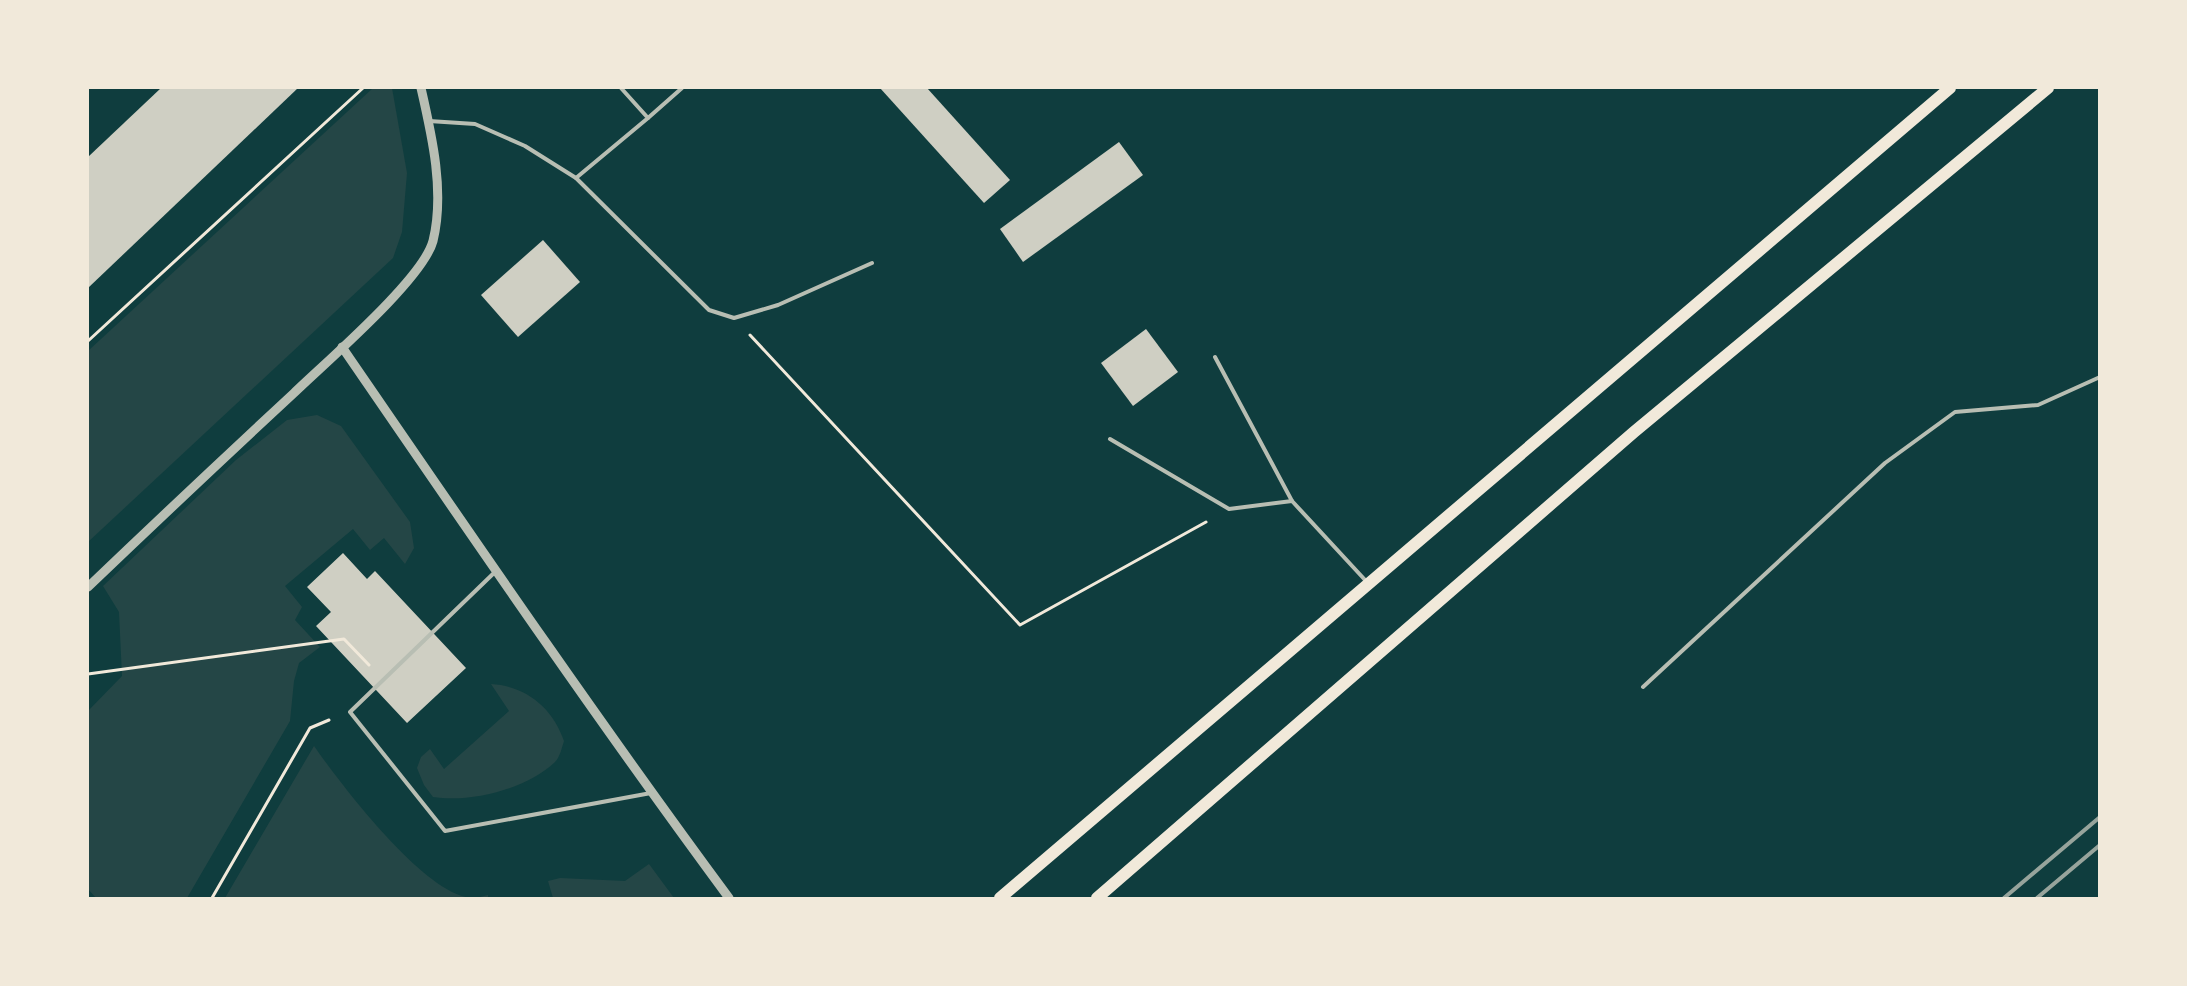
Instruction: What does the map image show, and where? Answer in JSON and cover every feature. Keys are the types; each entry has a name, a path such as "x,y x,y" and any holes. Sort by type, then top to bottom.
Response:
{"main road":[{"path":"1000,898 1950,88"},
{"path":"1098,898 1634,432 2048,88"}],"street":[{"path":"88,587 342,347 416,273 432,242 438,209 428,121 421,88"},
{"path":"342,347 496,572 651,793 729,898"}],"lane":[{"path":"622,88 648,118"},
{"path":"576,178 682,88"},
{"path":"428,121 475,124 525,146 576,178 709,310 734,318 778,305 872,263"},
{"path":"1215,357 1292,501 1368,583"},
{"path":"1642,688 1884,463 1955,412 2038,405 2100,378"},
{"path":"1110,439 1229,510 1292,501"},
{"path":"496,572 350,712 445,831 651,793"}],"path":[{"path":"88,341 363,88"},
{"path":"734,318 1020,625 1229,510"},
{"path":"88,674 344,640 383,680"},
{"path":"212,898 310,728 350,712"}],"shaded area":[{"path":"373,88 392,88 407,173 402,232 393,258 88,542 88,351"},
{"path":"317,415 341,426 410,522 414,548 405,564 384,538 370,550 353,529 285,586 302,607 295,620 320,647 299,663 294,681 290,721 187,898 96,898 88,889 88,711 122,676 119,612 103,586 236,460 287,420"},
{"path":"491,684 516,689 527,694 545,709 553,718 564,741 561,752 555,762 543,772 514,787 481,796 464,798 433,797 424,785 417,768 421,757 430,749 444,769 509,711"},
{"path":"314,746 363,810 409,859 432,879 454,893 473,898 225,898"},
{"path":"649,864 674,898 553,898 548,881 560,878 625,881"},
{"path":"488,895 488,898 473,898 478,897"}],"building":[{"path":"161,88 298,88 88,288 88,157"},
{"path":"880,88 927,88 1010,180 984,203"},
{"path":"1119,142 1143,175 1023,262 1000,229"},
{"path":"543,240 580,282 518,337 481,295"},
{"path":"1146,329 1178,372 1133,406 1101,363"},
{"path":"343,553 367,579 375,571 466,668 407,723 316,626 331,612 307,587"}],"railway":[{"path":"2004,898 2100,817"},
{"path":"2037,898 2100,845"}]}
